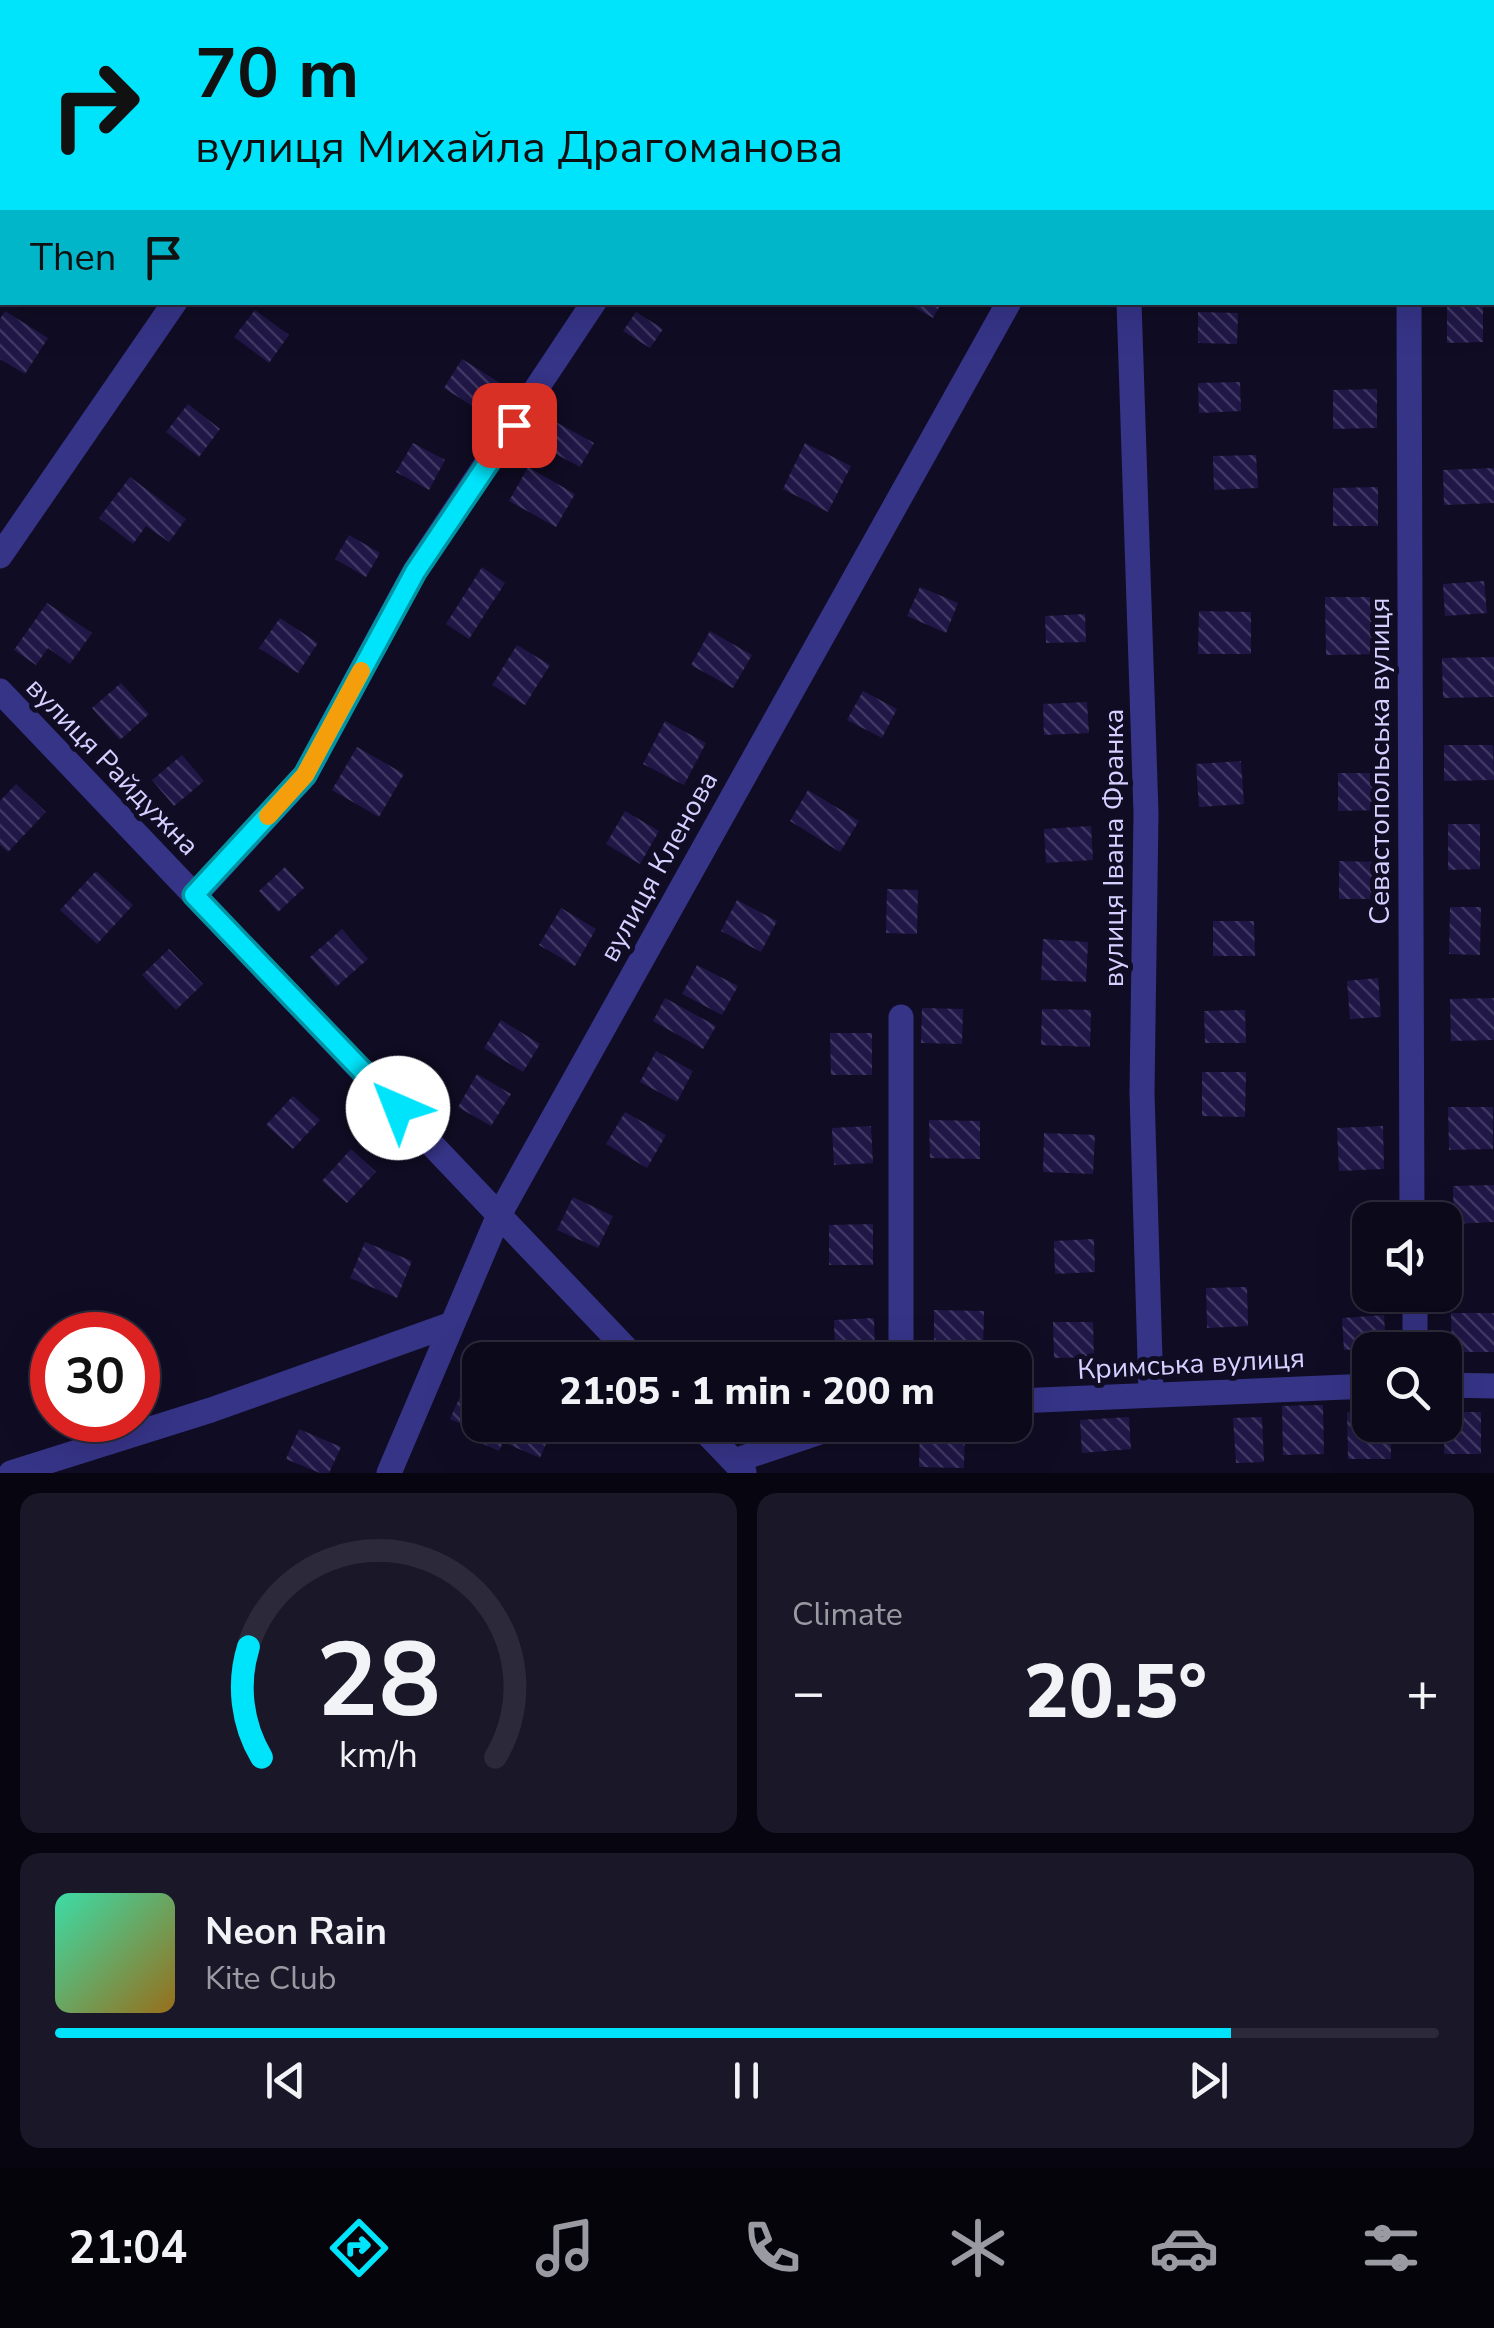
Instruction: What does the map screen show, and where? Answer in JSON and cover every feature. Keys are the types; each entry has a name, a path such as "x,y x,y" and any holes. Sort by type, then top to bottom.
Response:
{"street":[{"path":"0,556 173,305"},
{"path":"194,895 305,775 415,572 592,305"},
{"name":"вулиця Кленова","path":"389,1473 499,1215 1007,305"},
{"name":"вулиця Івана Франка","path":"1129,305 1146,812 1142,1093 1151,1393"},
{"name":"Севастопольська вулиця","path":"1409,305 1412,1202"},
{"name":"вулиця Райдужна","path":"0,691 621,1342"},
{"path":"901,1342 902,1017"},
{"path":"11,1473 210,1410 452,1324"},
{"path":"1462,1385 1494,1386"},
{"name":"Кримська вулиця","path":"1032,1400 1352,1387"},
{"path":"716,1442 740,1467 800,1442"}],"building":[{"path":"910,305 940,305 933,318"},
{"path":"1447,307 1483,307 1483,342 1447,343"},
{"path":"255,310 289,335 269,363 234,337"},
{"path":"5,311 48,338 25,374 0,359 0,319"},
{"path":"636,312 663,329 650,348 623,331"},
{"path":"1198,312 1238,313 1237,344 1198,343"},
{"path":"462,359 500,383 482,412 444,388"},
{"path":"1240,382 1241,411 1199,413 1198,383"},
{"path":"1377,389 1377,428 1333,429 1333,390"},
{"path":"188,404 220,429 199,457 166,432"},
{"path":"554,421 594,443 580,467 541,446"},
{"path":"413,443 445,460 429,490 396,472"},
{"path":"805,443 851,466 828,512 783,489"},
{"path":"1256,455 1258,488 1214,490 1213,456"},
{"path":"528,467 575,494 556,527 509,501"},
{"path":"1494,468 1494,503 1444,505 1443,470"},
{"path":"130,477 186,519 169,542 146,526 133,544 99,518"},
{"path":"1378,487 1378,526 1333,526 1333,488"},
{"path":"349,535 380,553 366,577 335,559"},
{"path":"482,567 505,583 469,639 446,624"},
{"path":"1484,581 1487,613 1445,616 1443,584"},
{"path":"920,587 958,603 946,633 907,616"},
{"path":"1325,597 1380,597 1381,654 1326,655"},
{"path":"47,603 92,633 70,664 48,648 36,665 14,650"},
{"path":"1199,611 1251,612 1251,654 1198,654"},
{"path":"1085,614 1086,642 1046,643 1045,616"},
{"path":"280,618 318,643 298,673 259,648"},
{"path":"710,631 752,655 733,688 691,665"},
{"path":"517,645 550,665 525,705 492,685"},
{"path":"1494,657 1494,697 1443,698 1442,658"},
{"path":"121,683 149,714 120,740 92,708"},
{"path":"863,691 897,709 882,738 847,720"},
{"path":"1087,702 1089,733 1044,735 1043,704"},
{"path":"665,721 706,743 684,785 643,764"},
{"path":"1444,745 1493,745 1494,780 1444,781"},
{"path":"357,747 404,774 379,817 332,790"},
{"path":"182,755 204,781 174,806 152,780"},
{"path":"1241,761 1244,804 1199,807 1196,764"},
{"path":"1338,773 1380,773 1380,810 1338,811"},
{"path":"16,784 46,812 8,852 0,845 0,801"},
{"path":"808,790 859,821 840,852 790,821"},
{"path":"625,811 659,831 640,864 606,844"},
{"path":"1448,824 1480,824 1480,869 1448,870"},
{"path":"1091,826 1093,860 1046,863 1044,829"},
{"path":"1339,861 1377,862 1377,899 1339,899"},
{"path":"285,867 304,888 278,912 259,891"},
{"path":"96,871 133,905 97,944 60,910"},
{"path":"887,889 918,890 917,934 886,933"},
{"path":"737,900 777,921 761,952 721,931"},
{"path":"1450,907 1481,907 1480,955 1449,954"},
{"path":"561,908 596,929 575,966 539,945"},
{"path":"1213,921 1254,921 1255,956 1213,956"},
{"path":"342,929 368,959 336,987 310,957"},
{"path":"1043,939 1088,942 1086,982 1041,980"},
{"path":"169,949 203,984 176,1010 142,975"},
{"path":"697,965 738,986 722,1015 682,994"},
{"path":"1378,978 1381,1017 1350,1019 1347,981"},
{"path":"665,998 716,1026 703,1049 653,1021"},
{"path":"1494,998 1494,1040 1451,1041 1450,999"},
{"path":"922,1008 963,1009 962,1044 921,1043"},
{"path":"1042,1009 1091,1010 1090,1047 1041,1045"},
{"path":"1245,1010 1246,1043 1205,1043 1204,1011"},
{"path":"501,1020 540,1044 523,1072 484,1048"},
{"path":"830,1033 872,1033 872,1075 831,1075"},
{"path":"656,1051 693,1071 677,1102 640,1082"},
{"path":"1202,1072 1246,1072 1245,1117 1202,1116"},
{"path":"477,1074 511,1094 491,1126 458,1107"},
{"path":"293,1096 320,1120 293,1149 266,1125"},
{"path":"1448,1107 1493,1107 1493,1149 1449,1150"},
{"path":"625,1112 666,1135 647,1168 606,1144"},
{"path":"929,1120 980,1121 980,1159 930,1158"},
{"path":"871,1126 873,1163 834,1165 832,1128"},
{"path":"1383,1126 1384,1169 1339,1171 1337,1128"},
{"path":"1044,1133 1095,1135 1093,1174 1043,1172"},
{"path":"351,1149 376,1172 347,1203 322,1181"},
{"path":"1494,1185 1494,1222 1462,1224 1462,1202 1453,1202 1453,1186"},
{"path":"573,1197 613,1216 598,1248 557,1230"},
{"path":"873,1224 873,1265 829,1265 829,1225"},
{"path":"1094,1239 1095,1272 1055,1274 1054,1241"},
{"path":"365,1242 412,1261 397,1298 350,1278"},
{"path":"1247,1287 1248,1326 1207,1328 1206,1288"},
{"path":"934,1310 984,1311 983,1342 934,1342"},
{"path":"1451,1313 1494,1313 1494,1352 1462,1352 1462,1332 1451,1332"},
{"path":"1384,1315 1385,1332 1352,1332 1352,1350 1344,1350 1342,1318"},
{"path":"874,1318 875,1342 835,1342 834,1320"},
{"path":"1053,1322 1093,1322 1094,1357 1054,1358"},
{"path":"462,1392 462,1424 450,1419"},
{"path":"1323,1405 1324,1454 1283,1455 1282,1406"},
{"path":"1347,1412 1352,1412 1352,1442 1391,1442 1391,1459 1348,1459"},
{"path":"1462,1412 1481,1412 1481,1454 1444,1454 1444,1442 1462,1442"},
{"path":"1129,1417 1131,1449 1082,1453 1080,1420"},
{"path":"1262,1417 1264,1462 1236,1463 1233,1418"},
{"path":"299,1429 341,1447 329,1473 286,1459"},
{"path":"478,1442 503,1442 499,1451"},
{"path":"503,1442 547,1442 540,1458"},
{"path":"920,1442 965,1442 964,1468 919,1467"}],"slow traffic":[{"path":"268,816 305,775 361,671"}],"route":[{"path":"398,1108 194,895 305,775 415,572 514,425"}]}
